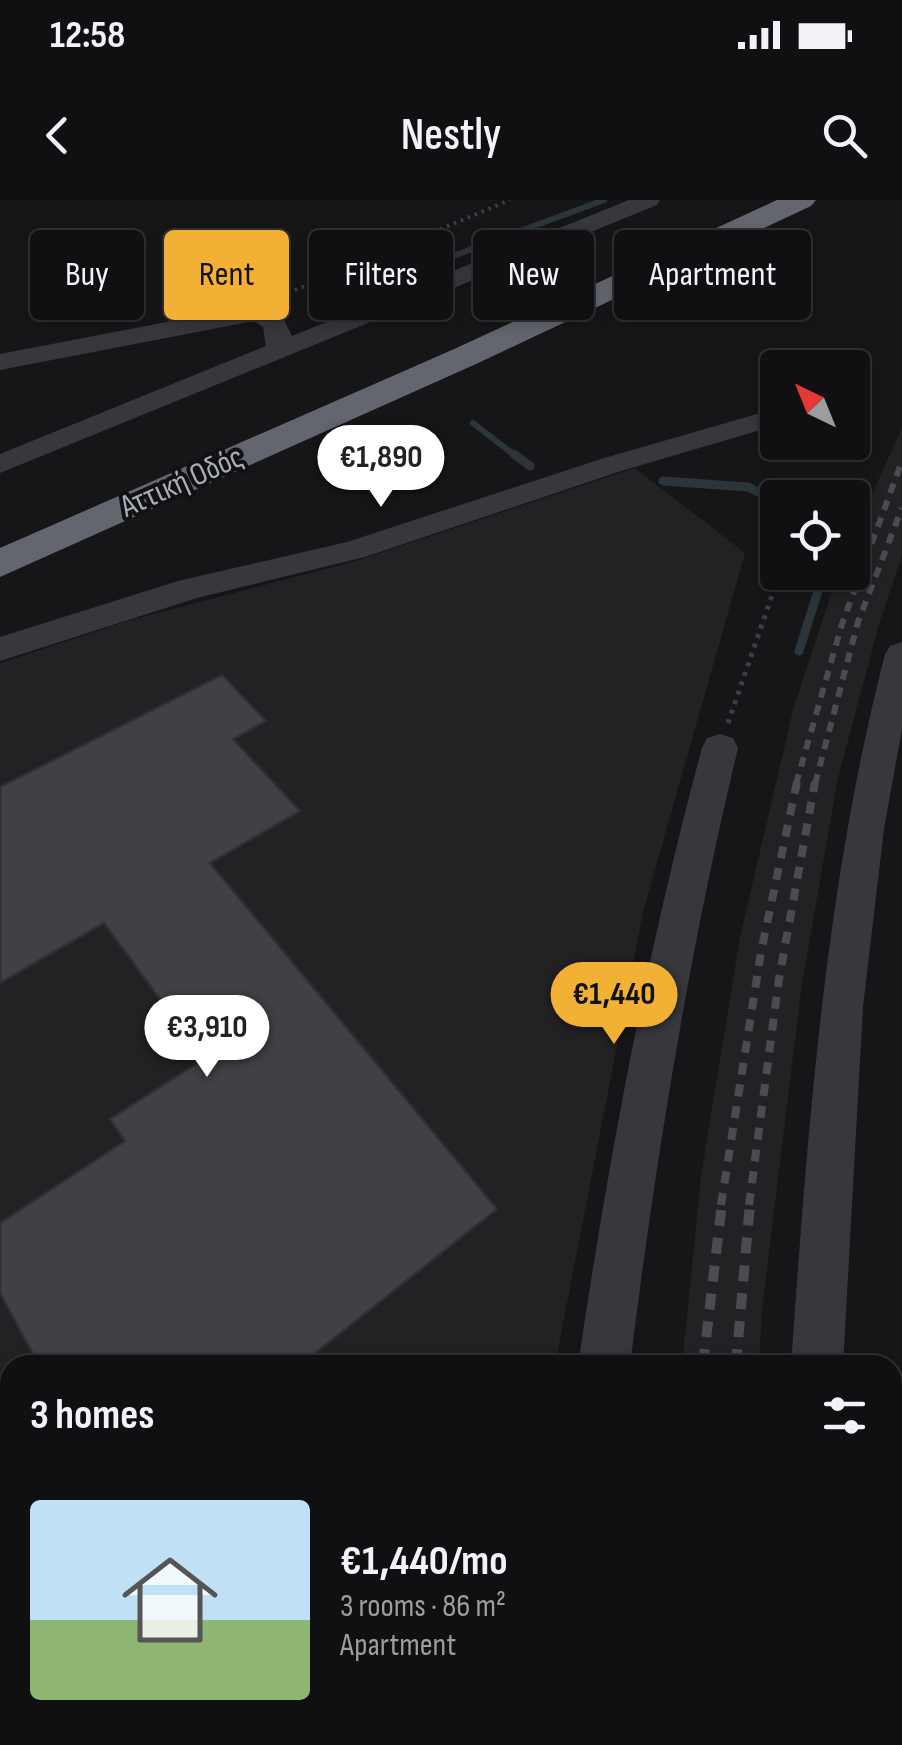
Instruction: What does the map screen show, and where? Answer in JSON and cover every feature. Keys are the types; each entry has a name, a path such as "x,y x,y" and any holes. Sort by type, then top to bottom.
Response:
{"highway":[{"path":"340,376 732,200"},
{"name":"Αττική Οδός","path":"0,564 801,200"}],"street":[{"path":"0,464 648,200"},
{"path":"0,362 219,320"},
{"path":"273,320 279,352"},
{"path":"0,649 174,593 354,550 611,464 760,421"},
{"path":"817,1355 842,1012 866,816 902,654"},
{"path":"605,1355 632,1156 660,998 720,748"}],"path":[{"path":"289,291 510,200"},
{"path":"720,748 774,590"}],"shaded area":[{"path":"902,428 902,555 837,782 801,991 760,1355 683,1355 701,1176 740,937 793,710 832,590 870,590 870,499"},
{"path":"635,468 745,553 643,912 557,1355 0,1355 0,663 131,620 353,562"}],"building":[{"path":"222,675 266,721 233,739 300,811 210,863 497,1209 315,1355 34,1355 0,1293 0,1223 125,1141 110,1119 204,1059 104,923 0,983 0,787"}],"waterway":[{"path":"453,256 604,200"},
{"path":"473,423 517,457"},
{"path":"514,454 530,466"},
{"path":"663,481 748,487 760,493"},
{"path":"799,651 818,590"}],"railway":[{"path":"796,784 842,624 902,461"},
{"path":"815,784 858,622 902,508"},
{"path":"721,1205 761,952 797,782"},
{"path":"749,1205 779,979 815,782"},
{"path":"704,1355 722,1203"},
{"path":"737,1355 750,1203"}]}
